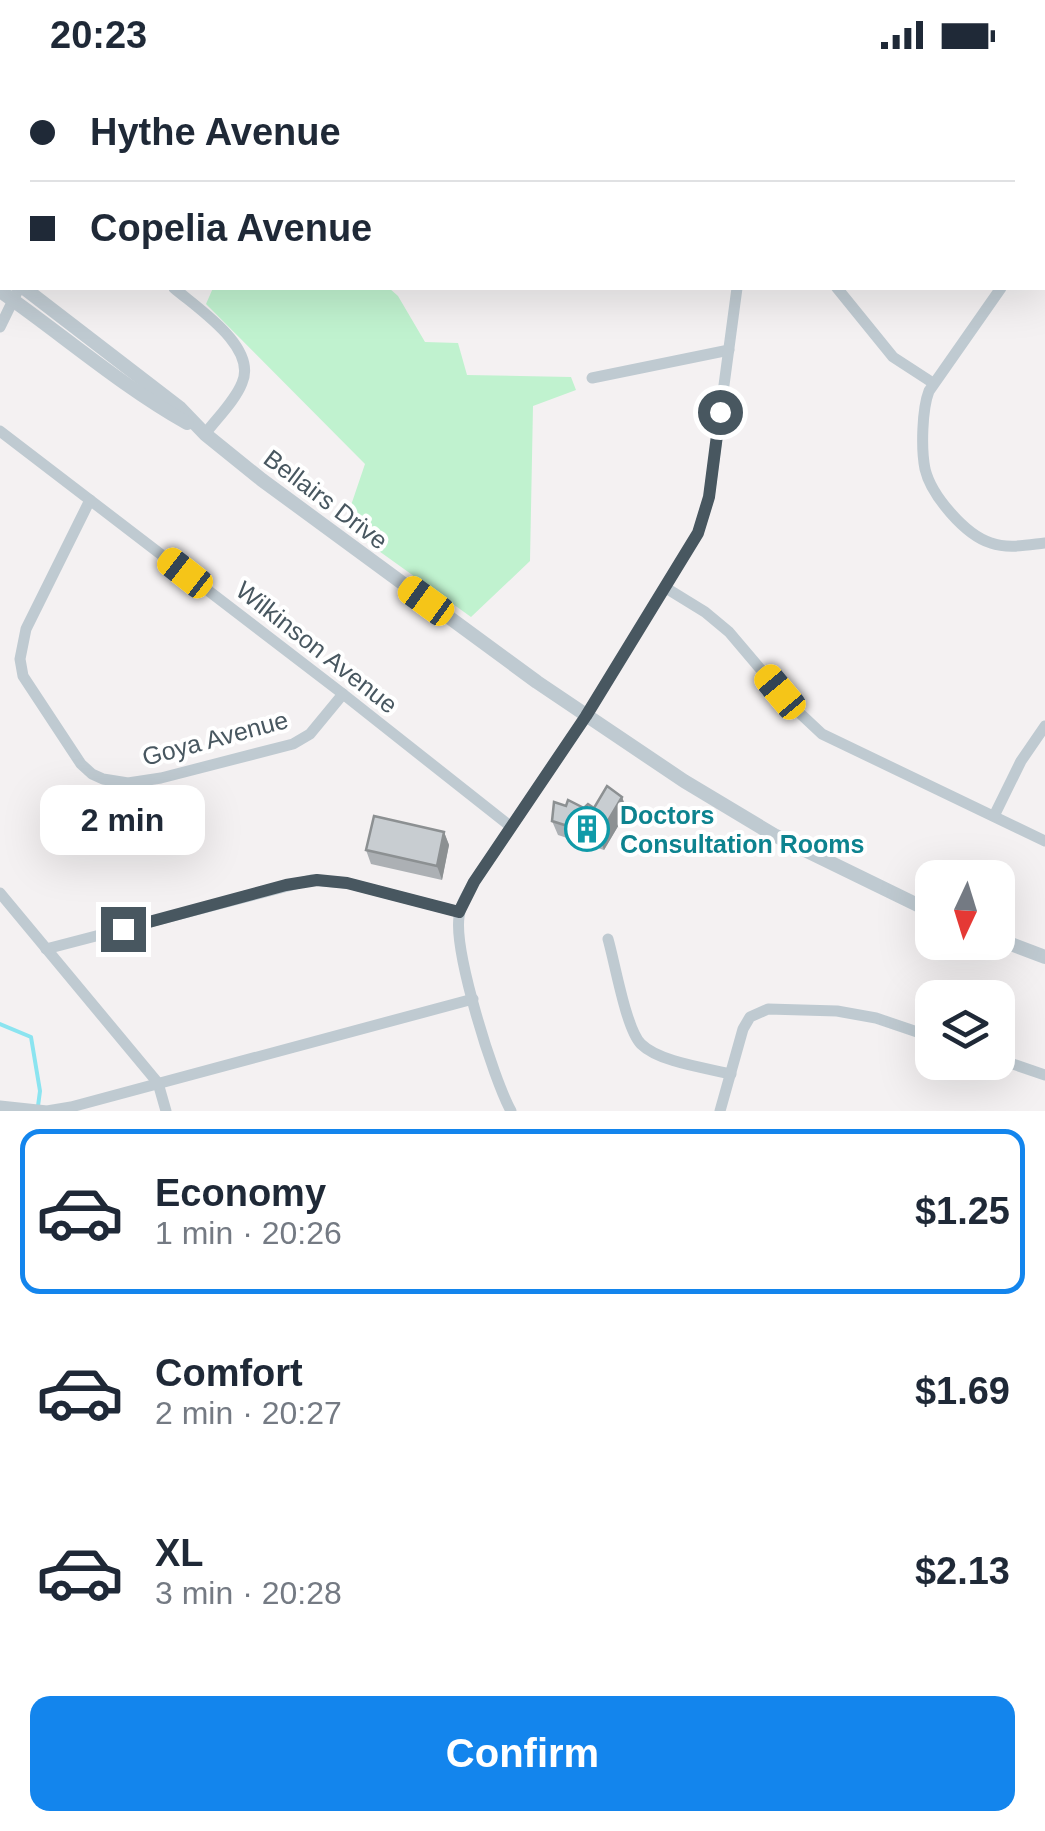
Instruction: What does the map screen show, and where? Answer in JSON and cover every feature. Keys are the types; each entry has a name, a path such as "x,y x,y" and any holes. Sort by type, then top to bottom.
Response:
{"street":[{"path":"176,290 230,336 243,361 243,382 205,434"},
{"path":"511,1111 499,1088 473,999 460,942 459,912 474,882 586,716 698,533 708,506 737,290"},
{"path":"839,290 893,357 933,383"},
{"path":"1000,290 926,398 926,472 959,522 980,539 1007,546 1045,543"},
{"path":"0,327 14,291"},
{"name":"Bellairs Drive","path":"14,291 116,378 205,434 333,534 536,682 684,781 774,835 915,904"},
{"path":"592,378 728,350"},
{"name":"Wilkinson Avenue","path":"0,431 510,826"},
{"name":"Goya Avenue","path":"90,500 26,628 20,659 24,676 89,772 108,781 135,782 293,744 310,734 343,694"},
{"path":"666,588 730,632 790,704 822,734 1045,841"},
{"path":"994,816 1021,761 1045,726"},
{"path":"46,950 311,880 347,883 459,912"},
{"path":"0,894 158,1084 166,1111"},
{"path":"608,939 631,1026 640,1042 667,1058 731,1074"},
{"path":"1015,946 1045,957"},
{"path":"0,1106 47,1110 473,999"},
{"path":"720,1111 741,1033 755,1014 768,1010 854,1013 915,1031"},
{"path":"1015,1065 1045,1075"}],"green space":[{"path":"212,290 391,290 425,342 458,343 467,375 571,377 576,390 533,406 530,561 471,617 344,526 365,464 206,304"}],"building":[{"path":"607,786 622,797 599,836 552,821 554,802 566,806 568,800 594,808"},
{"path":"374,816 444,832 437,866 366,850"}],"waterway":[{"path":"0,1024 31,1037 40,1091 38,1106"}],"place":[{"name":"Doctors Consultation Rooms","path":"587,829"}],"route":[{"path":"123,929 317,880 347,883 459,912 474,882 586,716 698,533 708,506 720,412"}]}
